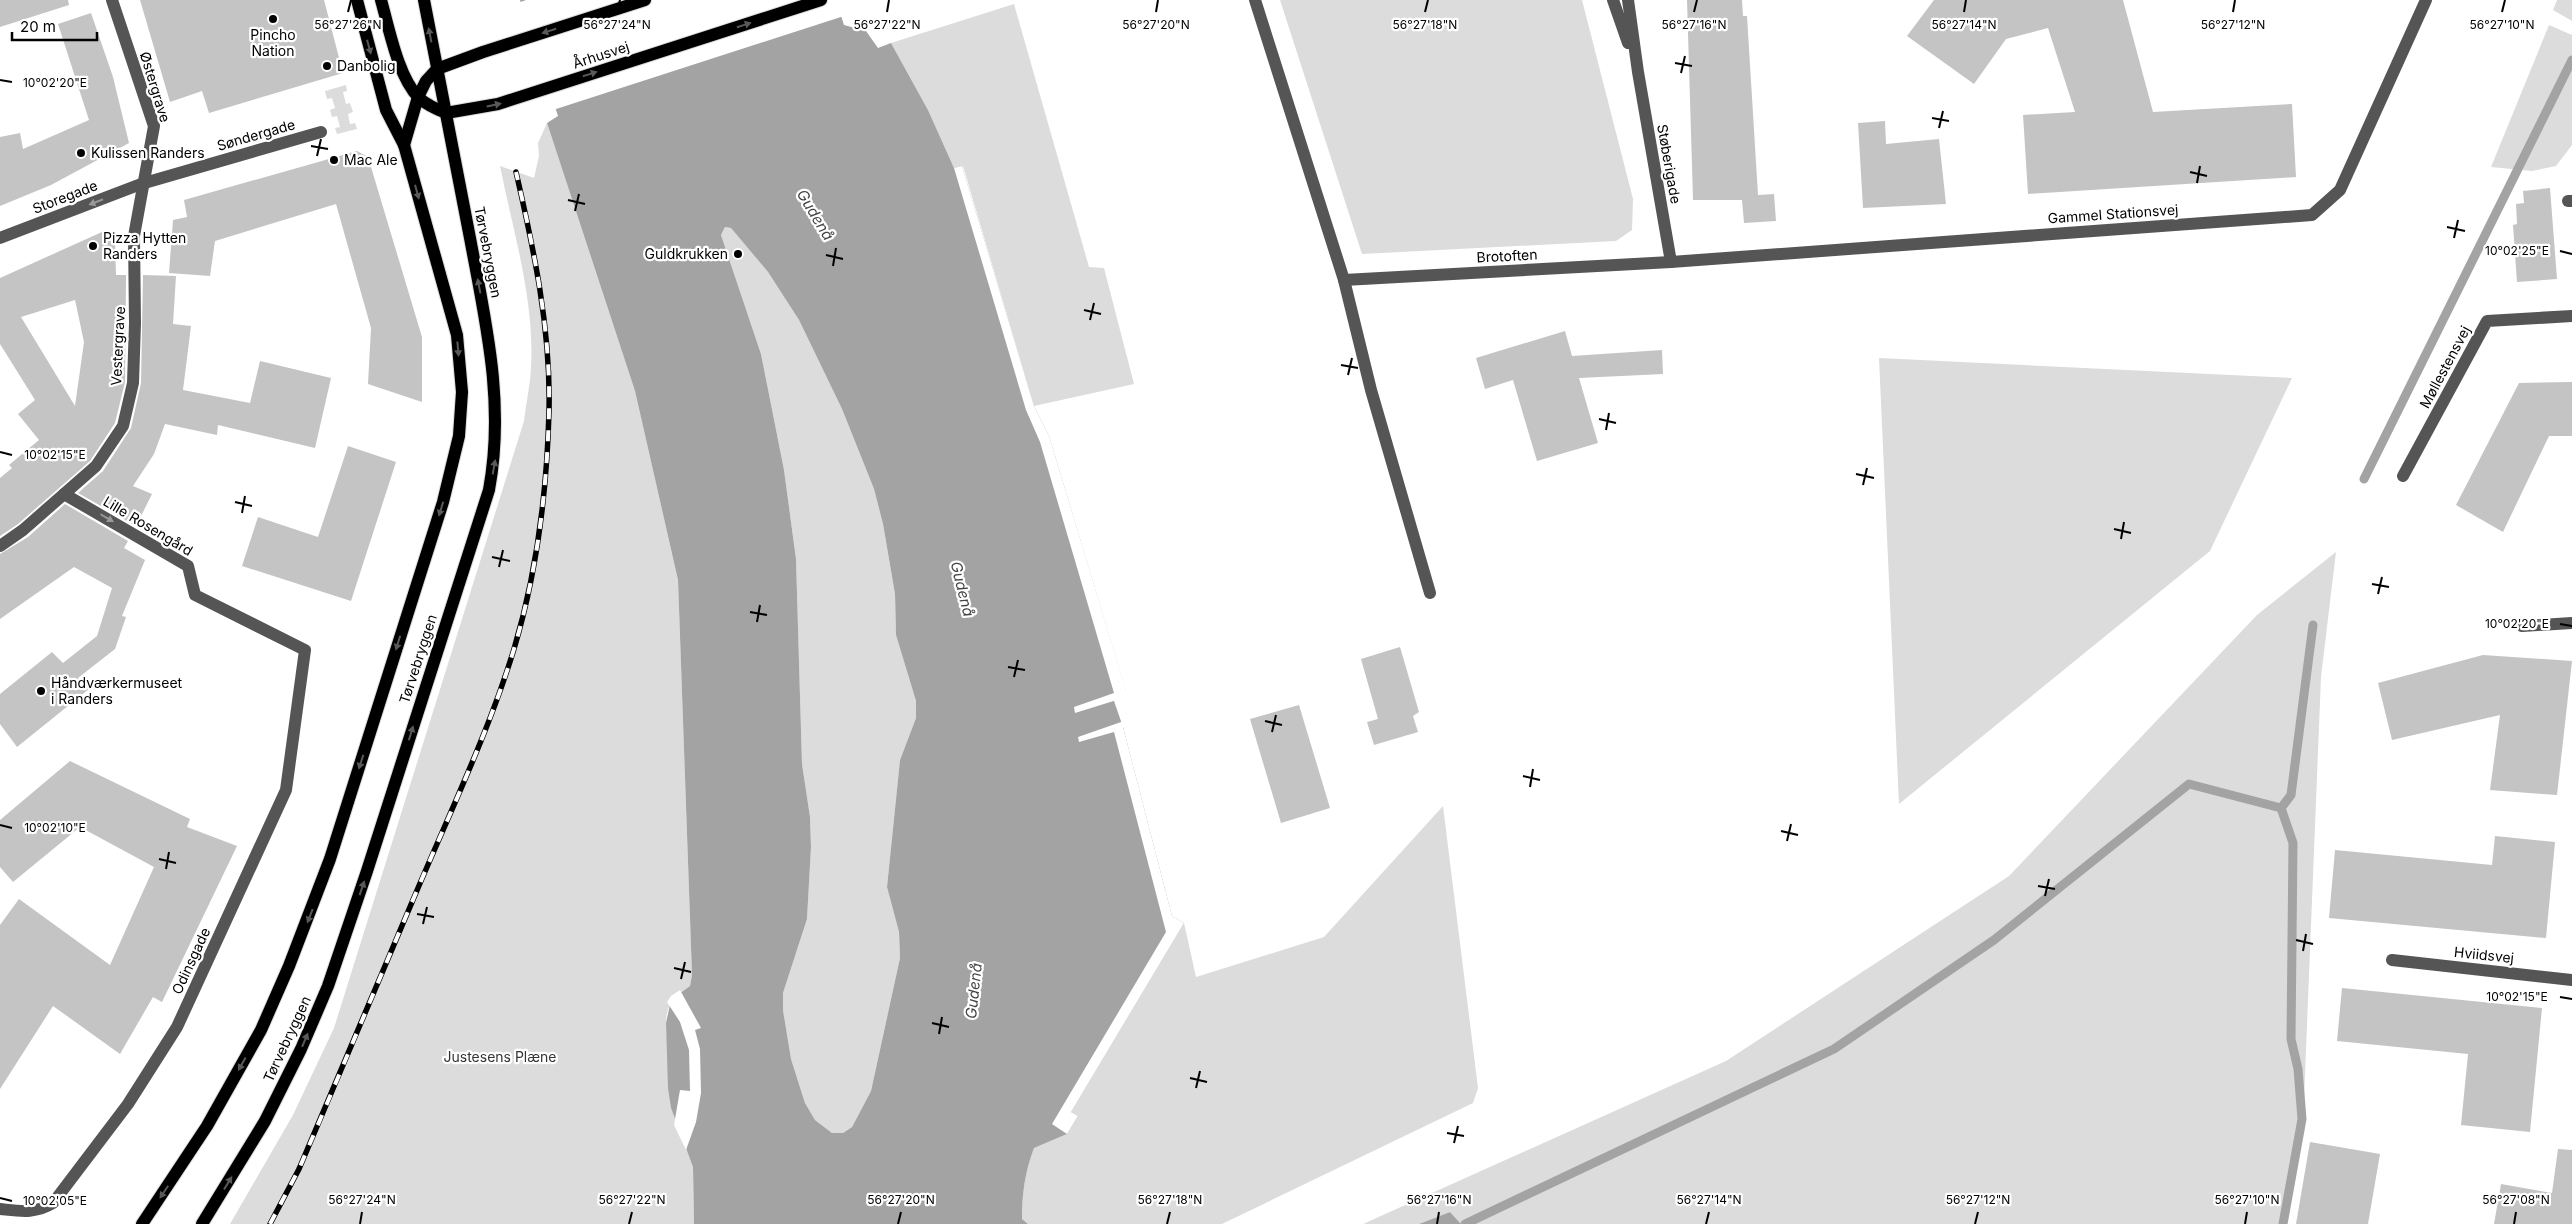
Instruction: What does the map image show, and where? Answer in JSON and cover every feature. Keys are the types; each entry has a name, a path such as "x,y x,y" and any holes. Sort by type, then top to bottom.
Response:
{"main road":[{"name":"Tørvebryggen","path":"142,1224 207,1126 261,1030 293,958 330,859 443,502 459,436 462,392 457,335 404,145 386,110 357,0"},
{"path":"381,0 399,61 418,97 431,107 446,114"},
{"name":"Tørvebryggen","path":"202,1224 265,1121 301,1049 328,986 367,871 489,490 495,458 496,392 488,334 424,0"},
{"path":"404,145 418,97 426,81 437,69 645,0"},
{"name":"Århusvej","path":"446,114 498,104 821,0"}],"street":[{"name":"Østergrave","path":"112,0 154,126 142,184"},
{"path":"1256,0 1344,280 1371,390 1430,593"},
{"name":"Støberigade","path":"1613,0 1638,72"},
{"name":"Støberigade","path":"1628,0 1638,72 1671,262"},
{"name":"Gammel Stationsvej","path":"1671,262 2312,215 2340,190 2426,0"},
{"name":"Søndergade","path":"142,184 321,132"},
{"name":"Storegade","path":"0,238 142,184"},
{"name":"Vestergrave","path":"0,546 96,466 123,426 132,383 135,323 134,236 142,184"},
{"name":"Brotoften","path":"1344,280 1671,262"},
{"name":"Møllestensvej","path":"2403,476 2487,321 2572,316"},
{"name":"Lille Rosengård","path":"64,494 188,566 195,595 305,650"},
{"path":"2522,626 2572,623"},
{"name":"Odinsgade","path":"0,1209 30,1212 42,1210 53,1202 128,1104 177,1027 286,790 305,650"},
{"name":"Hviidsvej","path":"2392,960 2572,980"}],"green space":[{"path":"1280,0 1582,0 1633,199 1632,230 1616,241 1362,254"},
{"path":"2557,0 2572,0 2572,21 2553,10"},
{"path":"1014,4 1089,267 1104,268 1134,384 1034,406 963,166 954,168 928,110 891,43"},
{"path":"2549,25 2572,35 2572,145 2556,166 2532,171 2491,167"},
{"path":"346,85 347,91 343,92 346,104 350,103 353,112 348,114 350,124 355,123 357,129 337,134 335,128 340,127 337,116 332,117 330,110 335,108 332,98 327,99 325,91"},
{"name":"Justesens Plæne","path":"547,123 635,391 678,580 692,975 690,986 668,1009 666,1023 671,1108 693,1167 694,1224 230,1224 293,1115 334,1028 524,421 531,368 530,317 522,266 500,166 534,178 539,156 538,143"},
{"path":"725,227 731,228 768,272 799,320 842,409 874,489 883,524 895,594 896,635 916,701 916,718 900,760 887,887 899,932 900,958 871,1091 852,1127 843,1133 832,1133 815,1120 805,1103 791,1059 783,1010 783,993 807,919 811,847 810,817 802,764 796,559 784,470 761,354 721,235"},
{"path":"1879,358 2292,378 2210,551 1899,804"},
{"path":"2336,552 2321,677 2303,1124 2280,1224 1461,1224 1450,1212 1419,1224 1363,1224 1726,1061 2009,876 2257,615"},
{"path":"1443,806 1478,1088 1473,1103 1222,1224 1028,1224 1022,1219 1025,1183 1034,1148 1067,1134 1071,1112 1184,923 1196,977 1324,937"}],"water":[{"name":"Gudenå","path":"520,0 836,0 844,25 866,31 878,48 891,43 928,110 954,168 962,166 1034,406 1049,436 1126,691 1114,701 1123,727 1172,916 1184,923 1071,1112 1078,1116 1067,1134 1034,1148 1026,1174 1023,1200 1022,1219 1028,1224 694,1224 693,1167 671,1108 668,1088 666,1023 671,1000 690,986 692,975 678,580 635,391 547,123 558,116","holes":["725,227 731,228 768,272 799,320 842,409 874,489 883,524 895,594 896,635 916,701 916,718 900,760 887,887 899,932 900,958 871,1091 852,1127 843,1133 832,1133 815,1120 805,1103 791,1059 783,1010 783,993 807,919 811,847 810,817 802,764 796,559 784,470 761,354 721,235"]},
{"path":"1450,1212 1461,1224 1419,1224"}],"pier":[{"path":"526,0 838,0 844,16 553,110 518,3"},
{"path":"962,166 1034,406 1049,436 1126,690 1129,690 1120,699 1075,713 1074,707 1114,693 1040,442 1026,410 954,168"},
{"path":"1124,721 1126,726 1123,727 1172,916 1184,923 1071,1112 1078,1116 1067,1134 1052,1124 1166,932 1114,732 1079,742 1078,737"},
{"path":"680,990 701,1028 695,1030 700,1049 701,1093 696,1122 686,1150 674,1125 680,1090 690,1091 689,1050 680,1022 667,1002 671,996"}],"building":[{"path":"0,0 68,0 69,5 0,27"},
{"path":"140,0 324,0 343,73 209,113 202,91 170,102"},
{"path":"1687,0 1742,0 1743,16 1747,16 1758,195 1774,194 1776,221 1744,223 1742,200 1693,200"},
{"path":"1934,0 2123,0 2153,112 2292,104 2296,177 2028,194 2023,115 2075,112 2048,28 2006,39 1974,84 1907,36"},
{"path":"91,13 113,77 129,143 51,185 0,206 0,137 20,133 23,149 89,120 58,24"},
{"path":"1885,121 1886,144 1939,139 1946,204 1863,208 1858,123"},
{"path":"357,151 368,157 422,337 422,402 368,384 371,328 336,204 215,241 210,276 169,273 173,220 187,217 184,200"},
{"path":"2550,188 2557,279 2517,282 2513,225 2517,224 2516,204 2524,203 2523,191"},
{"path":"102,232 115,240 116,275 126,275 125,382 115,423 90,461 18,524 0,536 0,478 12,468 9,465 39,440 18,414 35,400 0,344 0,278","holes":["75,300 84,342 75,406 21,317"]},
{"path":"143,275 176,276 173,324 191,326 183,390 250,403 260,361 331,378 315,448 218,425 217,435 165,424 154,454 133,486 152,494 136,526 78,493 103,471 131,428 141,383"},
{"path":"1565,331 1572,356 1662,350 1663,374 1579,378 1598,443 1537,461 1513,380 1485,389 1476,358"},
{"path":"2572,382 2572,436 2549,436 2503,532 2456,505 2519,383"},
{"path":"348,446 396,462 351,601 242,566 258,517 318,537"},
{"path":"65,504 128,541 124,548 145,560 122,616 126,617 115,649 78,678 89,689 17,747 0,724 0,694 52,652 63,663 97,636 112,588 74,567 0,619 0,554 28,537"},
{"path":"1400,647 1419,712 1413,716 1418,732 1374,745 1367,722 1378,719 1361,659"},
{"path":"2483,655 2572,661 2557,795 2490,790 2500,715 2392,740 2378,683"},
{"path":"1299,705 1330,808 1281,823 1250,719"},
{"path":"70,761 190,819 187,827 237,846 162,1002 153,997 120,1054 53,1006 0,1089 0,925 19,899 110,965 154,867 80,827 13,882 0,867 0,820"},
{"path":"2495,836 2555,842 2546,938 2329,918 2335,850 2492,865"},
{"path":"2342,988 2542,1008 2530,1132 2461,1125 2468,1054 2337,1041"},
{"path":"2310,1142 2380,1154 2368,1224 2296,1224"},
{"path":"2558,1149 2572,1150 2572,1224 2494,1224 2501,1184 2552,1193"}],"waterway":[{"path":"2364,479 2572,60"},
{"path":"2281,808 2291,795 2313,625"},
{"path":"1465,1224 1834,1049 1994,940 2189,784 2281,808 2293,843 2291,1039 2298,1069 2302,1119 2283,1224"}],"railway":[{"path":"270,1224 299,1169 469,770 504,680 529,591 535,561 546,471 549,381 540,290 516,172"}],"place":[{"name":"Pincho Nation","path":"273,19"},
{"name":"Danbolig","path":"327,66"},
{"name":"Kulissen Randers","path":"81,153"},
{"name":"Mac Ale","path":"334,160"},
{"name":"Pizza Hytten Randers","path":"93,246"},
{"name":"Guldkrukken","path":"738,254"},
{"name":"Håndværkermuseet i Randers","path":"41,691"}]}
